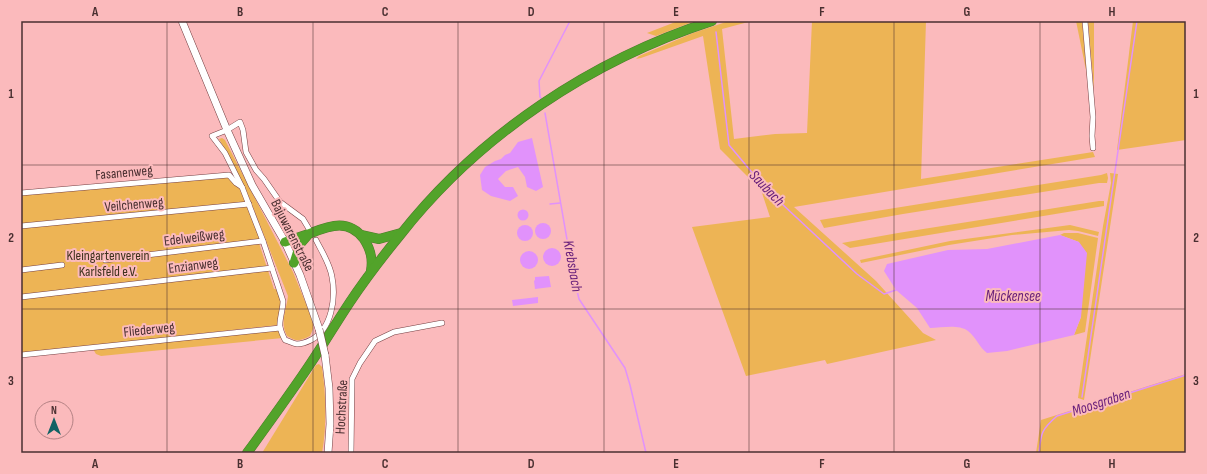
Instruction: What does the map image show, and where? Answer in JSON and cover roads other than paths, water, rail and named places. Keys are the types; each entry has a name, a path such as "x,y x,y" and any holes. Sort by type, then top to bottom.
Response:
{"highway":[{"path":"249,452 371,271 401,233 463,167 504,132 544,103 586,77 661,40 712,21"},
{"path":"285,242 312,234 326,227 340,225 354,230 361,235 372,256 371,271"},
{"path":"361,235 379,239 401,233"},
{"path":"294,263 300,244 312,234"}],"main road":[{"name":"Bajuwarenstraße","path":"182,21 227,130 252,185 285,242 300,274 319,329 325,355 329,388 330,424 328,453"}],"street":[{"path":"1086,21 1093,117 1093,148"},
{"path":"227,130 240,122 243,130 246,152 256,170 280,202 303,219 328,264 332,276 332,308 328,322 318,336 306,343 296,344 285,340 280,328"},
{"name":"Bajuwarenstraße","path":"227,130 212,136 225,153 242,187 263,241 282,301 283,310 280,320 280,328"},
{"name":"Fasanenweg","path":"21,193 229,175 236,184 242,187"},
{"name":"Veilchenweg","path":"21,226 249,204"},
{"name":"Edelweißweg","path":"105,260 263,241"},
{"path":"21,270 62,266"},
{"name":"Enzianweg","path":"21,297 272,268"},
{"name":"Hochstraße","path":"351,453 352,379 360,363 375,341 394,332 442,323"},
{"name":"Fliederweg","path":"21,355 280,328"}],"water":[{"path":"532,138 543,187 536,191 527,187 525,177 518,167 506,171 498,179 505,187 513,187 518,196 510,201 491,196 482,190 480,175 485,167 510,153 518,142"},
{"path":"523,209 527,211 529,215 527,219 523,221 519,219 517,215 519,211"},
{"path":"543,223 550,228 551,231 546,238 543,239 536,234 535,231 540,224"},
{"path":"525,225 532,230 533,233 528,240 525,241 518,236 517,233 522,226"},
{"name":"Mückensee","path":"1060,235 1079,242 1087,253 1081,317 1074,335 1007,351 987,353 971,333 964,329 955,327 930,328 917,308 896,290 884,271 887,264 948,250 987,249"},
{"path":"552,248 558,251 561,257 558,263 552,266 546,263 543,257 546,251"},
{"path":"529,251 535,254 538,260 535,266 529,269 523,266 520,260 523,254"},
{"path":"549,276 551,287 535,289 535,277"},
{"path":"538,297 538,303 513,306 512,300"}],"waterway":[{"name":"Krebsbach","path":"541,98 539,81 570,21"},
{"path":"1082,397 1137,21"},
{"name":"Saubach","path":"716,32 729,145 766,189 857,274 884,294 896,290"},
{"name":"Krebsbach","path":"545,113 573,274 579,299 625,368 646,453"},
{"path":"550,204 560,203"},
{"name":"Moosgraben","path":"1039,453 1040,441 1043,432 1057,416 1186,375"},
{"name":"Moosgraben","path":"1080,409 1081,404"}],"park label":[{"name":"Kleingartenverein Karlsfeld e.V.","path":"108,264"}]}
